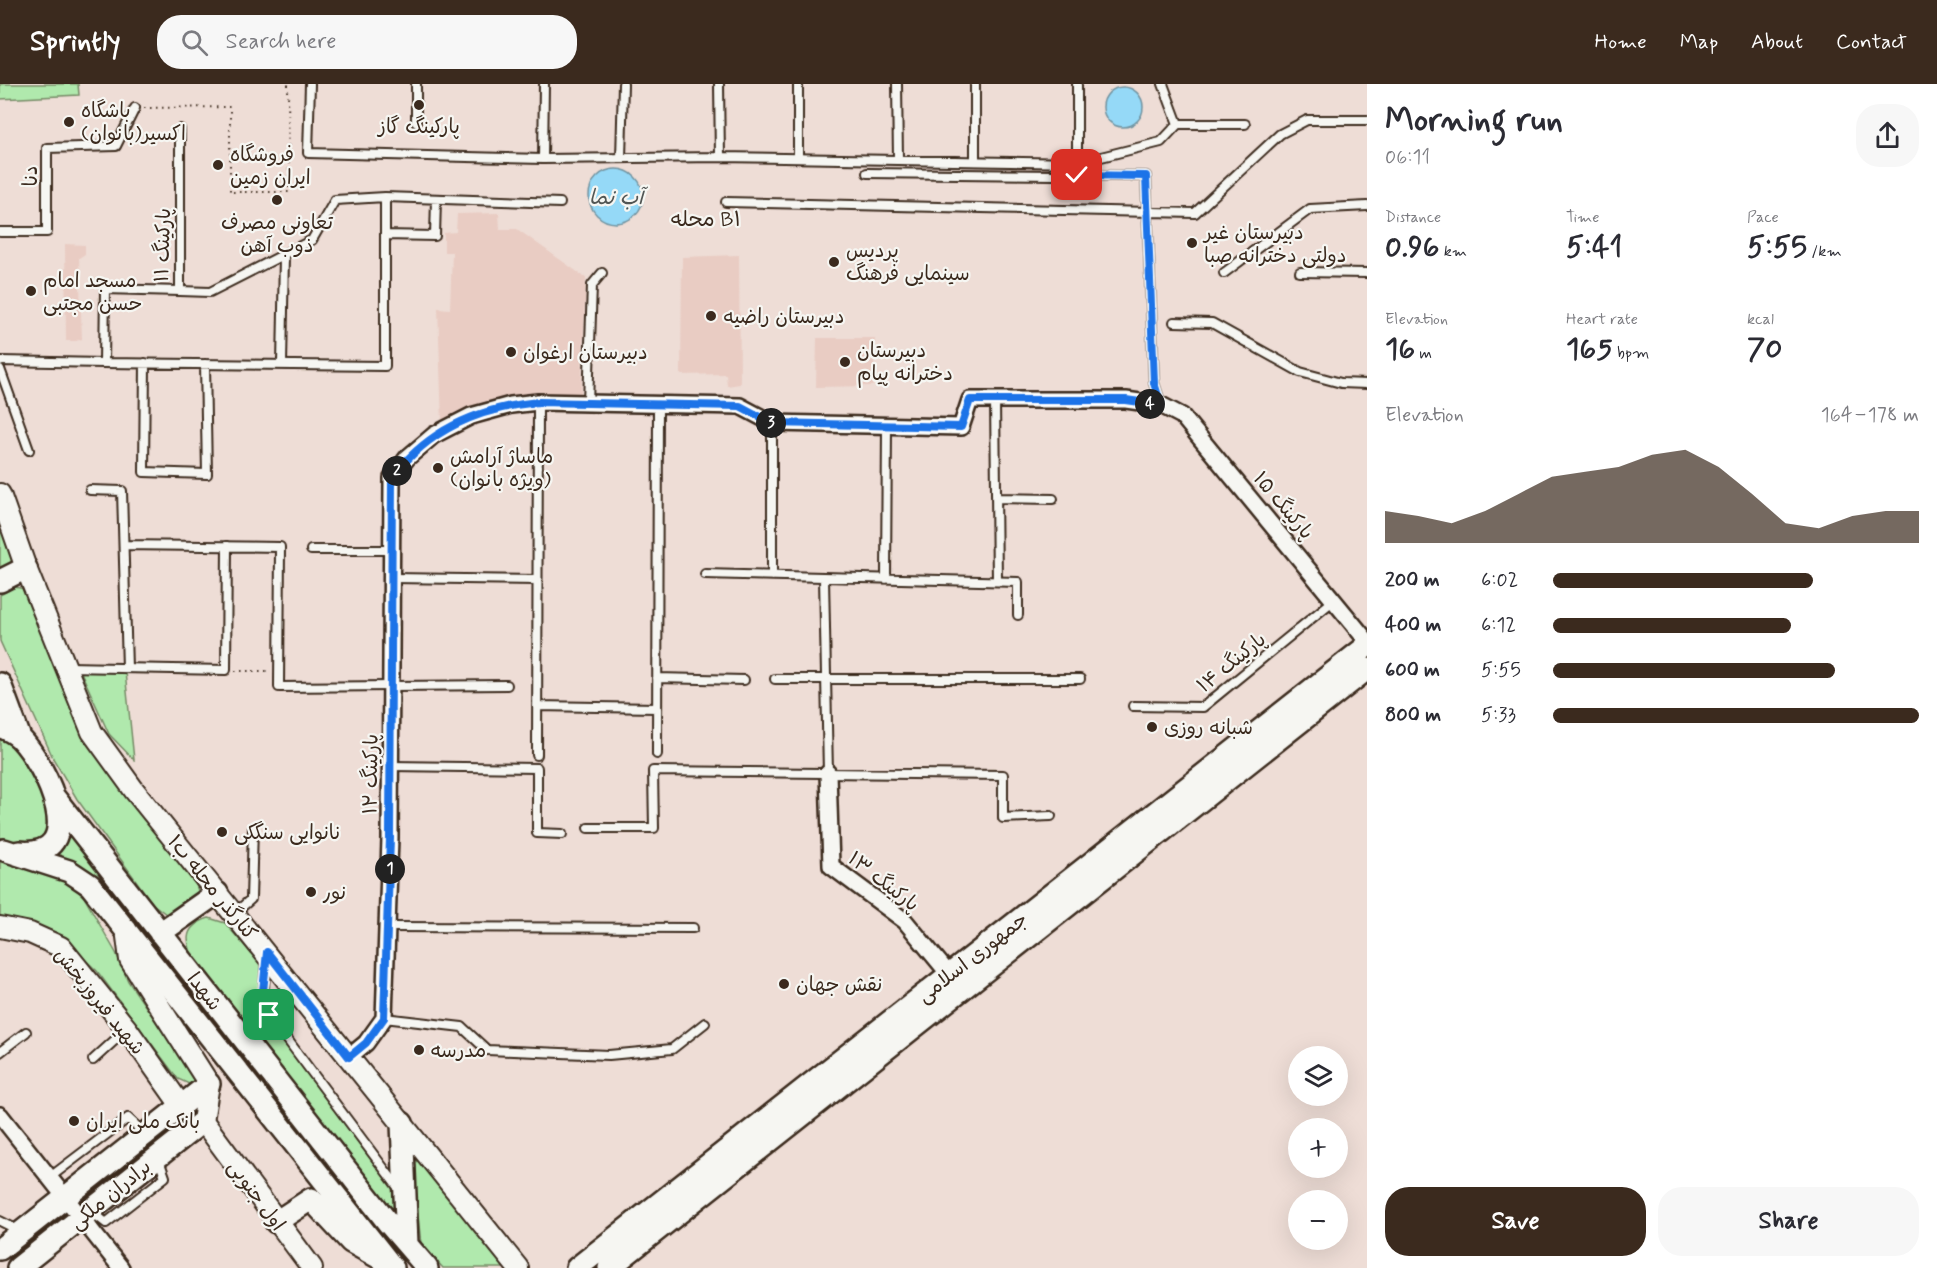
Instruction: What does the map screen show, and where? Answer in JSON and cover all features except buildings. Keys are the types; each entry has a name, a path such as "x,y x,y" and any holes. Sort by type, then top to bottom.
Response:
{"main road":[{"path":"0,581 26,568"},
{"name":"جمهوری اسلامی","path":"609,1268 1260,742 1367,646"},
{"name":"جمهوری اسلامی","path":"577,1268 839,1064 948,973 1260,742 1367,669"},
{"path":"0,684 20,738 54,796 60,814 58,832 52,843 44,850 29,853 2,850"},
{"path":"0,726 20,738"},
{"name":"شهدا","path":"54,796 427,1268"},
{"name":"شهدا","path":"2,850 80,876 102,899 391,1266"},
{"path":"160,933 218,893"},
{"name":"برادران ملکی","path":"0,1248 66,1199 180,1104 209,1084"},
{"name":"برادران ملکی","path":"18,1268 42,1254 86,1215 203,1121"},
{"path":"402,1123 407,1245"},
{"path":"276,1222 311,1199 351,1242 391,1266"}],"street":[{"path":"538,402 740,406 772,423 961,427 970,400 1126,400 1161,405"},
{"name":"پارکینگ ۱۲","path":"384,1018 389,927 392,478 407,458 434,435 471,416 511,405 538,402"},
{"name":"پارکینگ ۱۵","path":"1161,405 1182,416 1367,640"},
{"name":"کنارگذر محله ب۱","path":"0,494 26,568 92,732 134,790 267,952 518,1268"},
{"name":"پارکینگ ۱۳","path":"828,773 831,866 905,921 948,973"},
{"name":"شهید فیروزبخش","path":"0,927 30,933 61,947 127,1029 180,1104"},
{"path":"126,929 130,960 209,1084 203,1121"},
{"path":"349,1057 366,1043 384,1018"},
{"path":"0,1115 66,1199 86,1215 121,1268"},
{"name":"اول جنوبی","path":"203,1121 312,1268"}],"lane":[{"path":"310,84 308,153 543,159 720,157 1077,163 1161,142 1178,124 1245,124"},
{"path":"416,84 416,122"},
{"path":"543,159 544,84"},
{"path":"621,158 623,84"},
{"path":"719,84 720,157"},
{"path":"798,84 798,158"},
{"path":"897,84 898,159"},
{"path":"975,84 975,161"},
{"path":"1077,84 1077,163"},
{"path":"1163,84 1163,90 1178,124"},
{"name":"دنا","path":"0,232 47,232 47,148 116,146 135,108"},
{"path":"726,202 1196,213 1280,134 1307,120 1367,120"},
{"name":"پارکینگ ۱۱","path":"104,363 105,289 180,291 180,129"},
{"path":"867,173 1146,176 1154,383 1161,405"},
{"path":"180,291 210,292 312,240 335,200 385,197 560,203"},
{"path":"0,361 385,366 385,197"},
{"path":"385,235 435,236 436,199"},
{"path":"1224,273 1310,209 1367,206"},
{"path":"282,365 284,255"},
{"path":"1300,272 1367,273"},
{"path":"588,403 592,285 602,273"},
{"path":"1174,322 1212,323 1300,372 1341,383 1367,384"},
{"path":"145,363 144,472 207,474 205,364"},
{"path":"0,369 29,450"},
{"path":"995,400 997,581"},
{"path":"537,755 538,402"},
{"path":"657,754 658,404"},
{"path":"772,423 772,576"},
{"path":"886,579 887,426"},
{"path":"90,490 122,491 127,668"},
{"path":"996,498 1053,500"},
{"path":"124,545 280,547 279,687 507,685"},
{"path":"65,667 226,670 227,546"},
{"path":"311,550 393,550"},
{"path":"705,574 1018,582 1018,615"},
{"path":"393,578 537,580"},
{"path":"824,578 828,773"},
{"name":"پارکینگ ۱۴","path":"1133,706 1203,707 1334,600"},
{"path":"657,678 744,680"},
{"path":"775,679 1080,679"},
{"path":"537,706 657,708"},
{"path":"391,766 537,768 537,833 562,834"},
{"path":"588,828 654,828 653,771 1003,775 1003,819 1051,816"},
{"path":"235,913 250,899 253,828"},
{"path":"389,927 693,928"},
{"path":"267,952 262,1001 269,1015 405,1196"},
{"path":"384,1018 462,1027 487,1050 609,1055 672,1049 705,1023"},
{"path":"93,1060 127,1029"},
{"path":"0,1052 26,1032"},
{"path":"49,1178 128,1118 144,1133"},
{"path":"0,1221 22,1232"}],"path":[{"path":"135,108 230,107 230,192 289,192 288,84"},
{"path":"226,670 279,672"}],"shaded area":[{"name":"دبیرستان ارغوان","path":"499,213 500,229 517,229 586,278 581,394 510,397 467,411 442,424 438,308 450,309 452,252 444,252 444,233 456,232 457,214"},
{"path":"65,244 85,245 85,254 79,258 82,339 76,341 66,341"},
{"name":"دبیرستان راضیه","path":"739,255 740,384 727,386 726,374 681,375 682,257"},
{"name":"دبیرستان دخترانه پیام","path":"817,338 875,338 873,386 816,387"}],"green space":[{"path":"0,84 78,84 79,95 0,99"},
{"path":"0,516 15,549 9,569 0,574"},
{"path":"14,587 26,589 71,698 192,872 198,891 193,900 182,909 166,914 153,904 77,799 54,760 0,641 0,595"},
{"path":"81,672 125,672 134,760 109,734"},
{"path":"0,735 14,744 51,812 49,833 42,842 0,842"},
{"path":"68,826 199,995 191,1001 119,909 48,858 58,852"},
{"path":"0,857 63,877 84,897 116,953 128,981 196,1080 189,1084 178,1079 97,971 66,941 41,929 0,918"},
{"path":"209,918 225,923 262,966 259,1001 263,1015 394,1191 399,1227 198,967 188,938 193,926"},
{"path":"411,1149 508,1268 443,1268 421,1244"}],"water":[{"path":"1123,87 1137,93 1143,107 1137,121 1123,127 1109,121 1103,107 1109,93"},
{"name":"آب نما","path":"611,169 621,169 631,173 639,181 643,196 639,211 631,219 621,223 611,223 601,219 593,211 589,201 589,191 593,181 601,173"}],"place":[{"name":"پارکینگ گاز","path":"419,105"},
{"name":"باشگاه اکسیر(بانوان)","path":"69,122"},
{"name":"فروشگاه ایران زمین","path":"218,165"},
{"name":"تعاونی مصرف ذوب آهن","path":"277,200"},
{"name":"دبیرستان غیر دولتی دخترانه صبا","path":"1192,243"},
{"name":"پردیس سینمایی فرهنگ","path":"834,262"},
{"name":"مسجد امام حسن مجتبی","path":"31,291"},
{"name":"دبیرستان راضیه","path":"711,316"},
{"name":"دبیرستان ارغوان","path":"511,352"},
{"name":"دبیرستان دخترانه پیام","path":"845,362"},
{"name":"ماساژ آرامش (ویژه بانوان)","path":"438,468"},
{"name":"شبانه روزی","path":"1152,727"},
{"name":"نانوایی سنگکی","path":"222,832"},
{"name":"نور","path":"311,892"},
{"name":"نقش جهان","path":"784,984"},
{"name":"مدرسه","path":"419,1050"},
{"name":"بانک ملی ایران","path":"74,1121"}],"district":[{"name":"محله B۱","path":"706,219"}],"route":[{"path":"269,1015 262,1001 267,952 349,1057 366,1043 384,1018 389,927 392,478 407,458 434,435 471,416 511,405 538,402 740,406 772,423 961,427 970,400 1126,400 1161,405 1154,383 1146,176 1077,175"}]}
